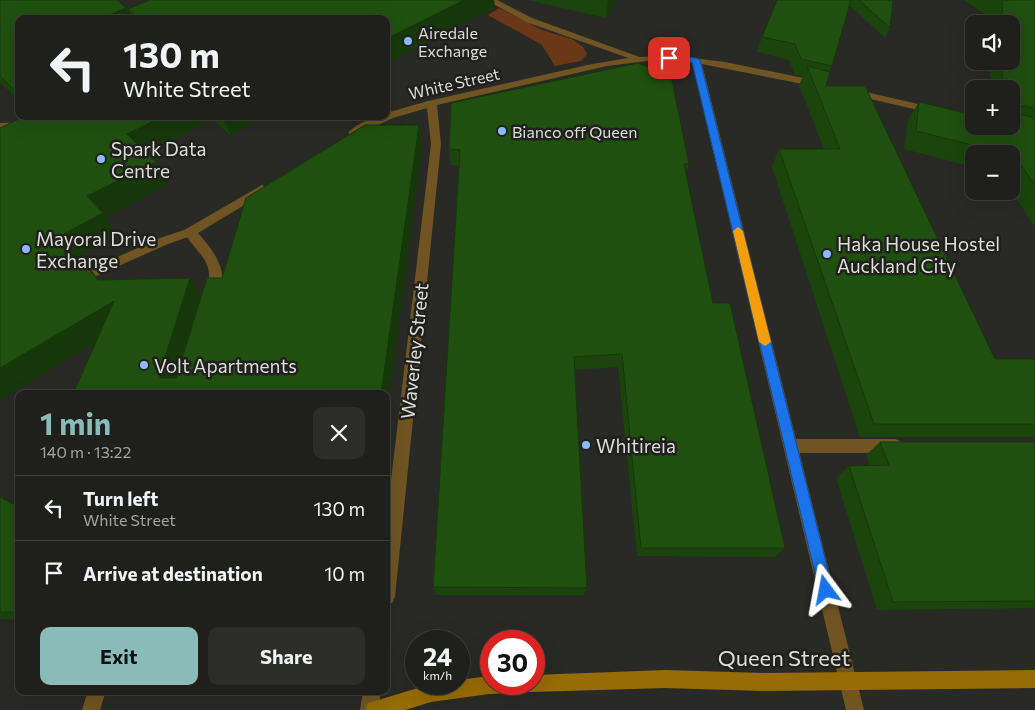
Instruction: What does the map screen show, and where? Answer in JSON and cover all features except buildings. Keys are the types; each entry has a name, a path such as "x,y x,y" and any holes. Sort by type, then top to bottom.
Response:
{"main road":[{"name":"Queen Street","path":"545,684 665,679 764,682 1035,679"},
{"name":"Queen Street","path":"375,710 430,693 480,686"}],"street":[{"path":"490,0 529,20 640,59"},
{"name":"White Street","path":"390,116 432,104 593,67 640,59 696,60 836,88 942,113"},
{"path":"696,60 855,710"},
{"name":"Waverley Street","path":"390,561 436,144 432,104"},
{"path":"1,126 25,125 38,120"},
{"name":"White Street","path":"344,139 379,120"},
{"path":"90,274 156,244 190,232 275,182"},
{"path":"190,232 212,256 215,263 217,278 209,308"},
{"path":"790,446 906,446"},
{"path":"91,710 96,695"},
{"path":"369,710 371,695"}],"shaded area":[{"path":"499,8 542,30 572,39 583,47 587,54 581,61 555,66 542,45 488,15"}],"slow traffic":[{"path":"738,231 765,342"}],"place":[{"name":"Airedale Exchange","path":"408,41"},
{"name":"Bianco off Queen","path":"502,131"},
{"name":"Spark Data Centre","path":"101,159"},
{"name":"Mayoral Drive Exchange","path":"26,249"},
{"name":"Haka House Hostel Auckland City","path":"827,254"},
{"name":"Volt Apartments","path":"144,365"},
{"name":"Whitireia","path":"586,445"}],"route":[{"path":"669,58 696,60 826,590"}]}
